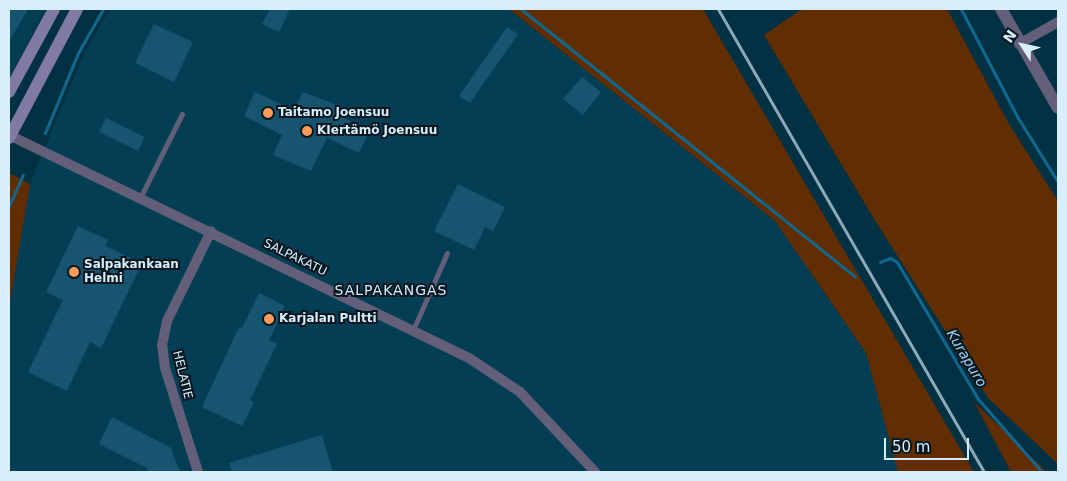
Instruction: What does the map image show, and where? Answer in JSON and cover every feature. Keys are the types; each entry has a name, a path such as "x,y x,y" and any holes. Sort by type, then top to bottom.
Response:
{"main road":[{"path":"9,92 54,9"},
{"path":"9,137 77,9"}],"street":[{"path":"1001,9 1058,108"},
{"path":"1020,44 1058,22"},
{"name":"SALPAKATU","path":"9,137 211,231 469,358 520,392 595,472"},
{"name":"HELATIE","path":"198,472 165,368 162,345 167,321 211,231"}],"lane":[{"path":"140,199 182,114"},
{"path":"413,330 447,254"}],"shaded area":[{"path":"9,9 46,9 9,78"},
{"path":"110,9 509,9 775,221 866,353 898,472 12,472 9,468 9,309 30,184 83,56"},
{"path":"509,9 703,9 974,472 898,472 866,353 775,221"},
{"path":"802,9 947,9 1009,124 1058,201 1058,464 988,398 874,219 764,35"},
{"path":"9,173 30,184 9,309"},
{"path":"974,402 1047,472 1011,472"}],"building":[{"path":"9,9 28,9 9,42"},
{"path":"270,9 290,9 279,32 262,24"},
{"path":"154,24 193,42 174,82 135,63"},
{"path":"507,27 518,34 470,103 459,96"},
{"path":"582,77 601,92 583,115 563,99"},
{"path":"255,92 294,110 303,92 342,107 338,115 370,130 359,153 327,138 311,171 273,155 282,135 244,116"},
{"path":"106,118 145,137 138,151 99,132"},
{"path":"458,184 505,207 493,231 485,227 474,250 434,231"},
{"path":"78,226 108,240 105,246 142,263 101,348 90,342 67,391 28,372 63,300 46,292"},
{"path":"259,293 285,306 269,340 277,344 250,400 254,402 242,426 202,407 239,327 242,328"},
{"path":"112,417 171,448 180,472 149,472 147,468 99,444"},
{"path":"322,435 333,472 232,472 229,463"}],"waterway":[{"path":"45,133 78,53 103,9"},
{"path":"521,9 855,277"},
{"path":"961,9 1018,118 1058,182"},
{"path":"9,206 23,175"},
{"name":"Kurapuro","path":"880,262 890,258 897,262 978,399 1042,472"}],"railway":[{"path":"718,9 984,472"}],"place":[{"name":"Taitamo Joensuu","path":"268,113"},
{"name":"KIertämö Joensuu","path":"307,131"},
{"name":"Salpakankaan Helmi","path":"74,272"},
{"name":"Karjalan Pultti","path":"269,319"}],"district":[{"name":"SALPAKANGAS","path":"391,290"}]}
